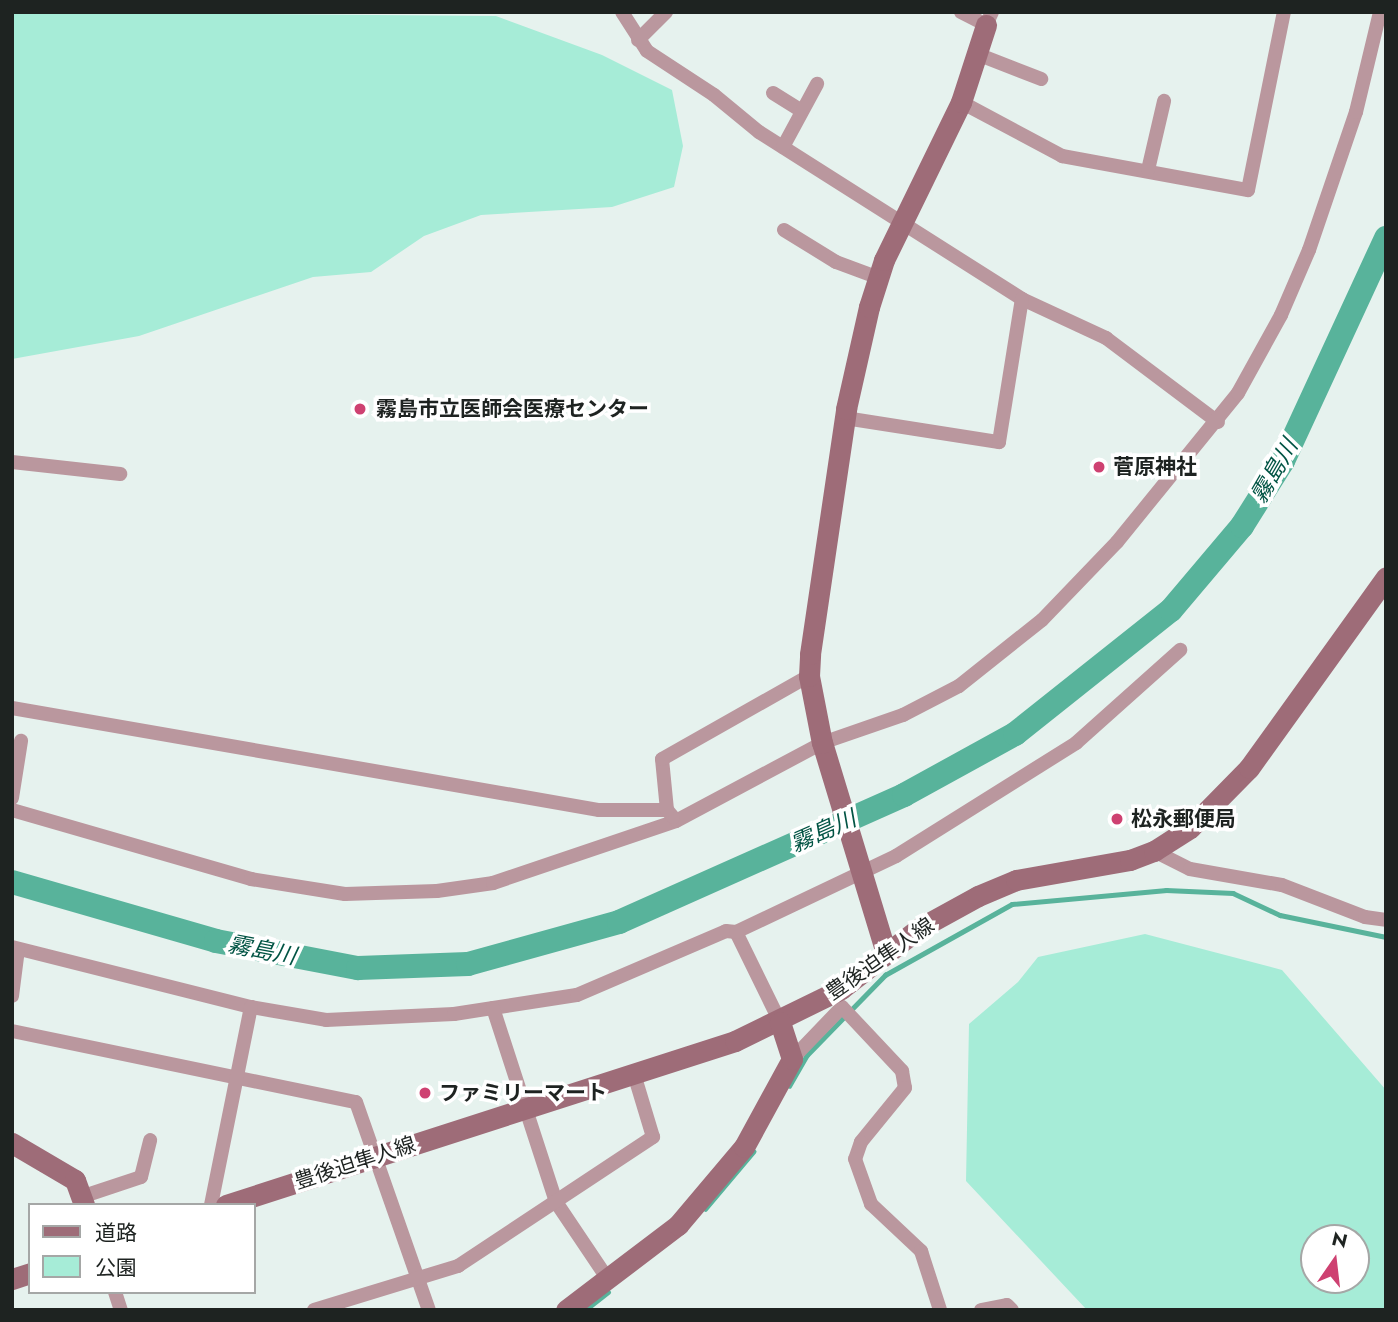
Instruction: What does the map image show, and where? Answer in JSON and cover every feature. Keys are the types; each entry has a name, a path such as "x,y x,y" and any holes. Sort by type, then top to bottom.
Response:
{"street":[{"path":"622,12 647,51 783,147 1022,299 1106,338 1218,422"},
{"path":"638,40 666,12"},
{"path":"886,953 822,743 809,676 845,418 879,278 902,222 961,102 989,18 961,12"},
{"path":"961,102 1062,156 1248,190 1284,12"},
{"path":"12,810 251,879 345,894 387,895 493,883 672,815 822,743 903,715 958,686 1031,628 1117,542 1218,422 1281,315 1309,250 1356,112 1380,12"},
{"path":"977,54 1041,79"},
{"path":"783,147 817,84"},
{"path":"773,93 802,111"},
{"path":"1148,170 1164,101"},
{"path":"784,229 836,262 879,278"},
{"path":"845,418 999,442 1022,299"},
{"path":"12,462 120,474"},
{"name":"豊後迫隼人線","path":"232,1203 634,1074 780,1022 841,989 930,922 1016,880 1130,860 1154,851 1190,828 1249,768 1386,577"},
{"path":"12,996 15,948 251,1007 326,1020 493,1008 577,995 726,931 736,932 863,874 1034,772 1076,743 1180,650"},
{"path":"672,815 662,759 809,676"},
{"path":"12,708 599,810 672,815"},
{"path":"12,797 21,740"},
{"path":"1154,851 1190,869 1282,885 1365,917 1386,920"},
{"path":"736,932 780,1022 792,1059"},
{"path":"211,1203 240,1079 251,1007"},
{"path":"493,1008 556,1202 607,1278"},
{"path":"566,1310 678,1225 744,1147 792,1059 847,1012 902,1070 905,1088 861,1142 855,1159 862,1187 871,1204 921,1251 940,1310"},
{"path":"12,1031 356,1102 429,1310"},
{"path":"314,1310 418,1275 458,1266 653,1136 634,1074"},
{"path":"12,1143 55,1165 75,1180 82,1201 141,1177 150,1140"},
{"path":"981,1310 1007,1305 1012,1310"}],"green space":[{"path":"12,12 496,16 602,55 672,90 683,146 674,187 612,207 481,215 424,236 371,272 313,277 139,336 12,359"},
{"path":"1145,934 1282,970 1386,1090 1386,1310 1087,1310 966,1181 969,1024 1018,982 1038,957"}],"waterway":[{"name":"霧島川","path":"12,882 216,941 358,968 468,964 619,922 904,795 1015,734 1171,610 1242,526 1283,461 1386,238"},
{"path":"789,1086 807,1055 885,975 1012,904 1166,890 1233,893 1280,915 1386,937"},
{"path":"705,1209 753,1152"},
{"path":"585,1310 608,1292"}],"place":[{"name":"霧島市立医師会医療センター","path":"360,409"},
{"name":"菅原神社","path":"1099,467"},
{"name":"松永郵便局","path":"1117,819"},
{"name":"ファミリーマート","path":"425,1093"}]}
